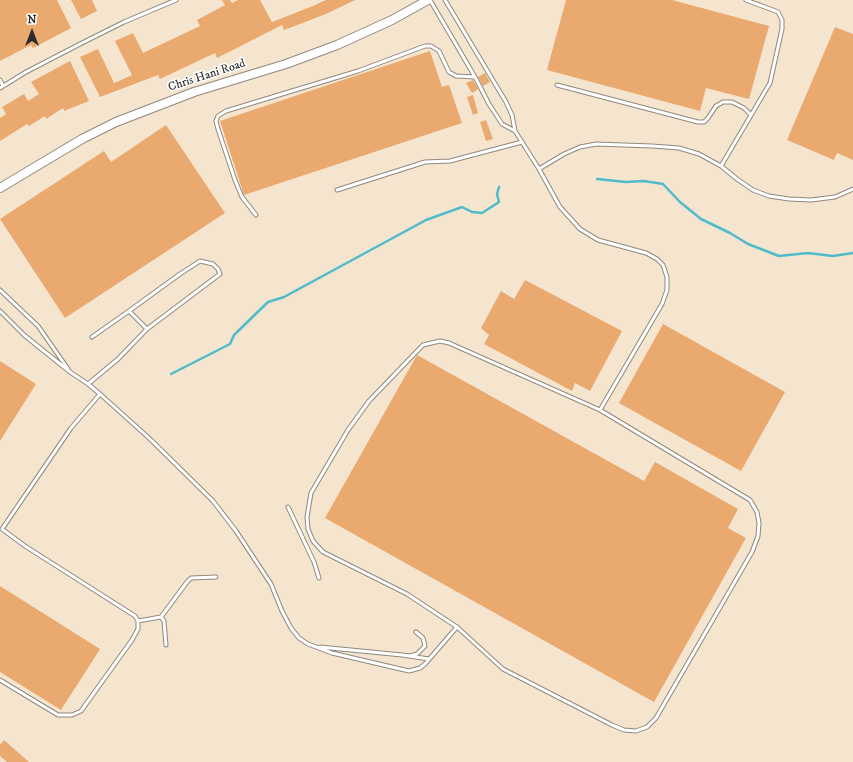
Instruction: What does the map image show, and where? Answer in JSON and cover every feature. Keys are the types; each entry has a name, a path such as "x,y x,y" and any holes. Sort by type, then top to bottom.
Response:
{"street":[{"name":"Chris Hani Road","path":"0,188 82,139 116,122 194,92 286,64 337,45 392,20 429,0"}],"lane":[{"path":"0,80 1,87 26,72 124,22 176,0"},
{"path":"429,0 502,124 515,131"},
{"path":"446,0 506,102 512,115 515,131 539,169 560,207 580,228 598,240 646,253 658,259 663,265 667,290 662,304 600,410"},
{"path":"721,166 759,104 770,83 782,29 782,20 778,12 746,0"},
{"path":"256,215 242,197 235,180 218,129 216,121 218,116 226,111 358,71 425,46 431,46 439,51 449,72 456,76 475,77"},
{"path":"557,85 698,122 704,122 716,106 723,102 732,102 744,108 751,115"},
{"path":"337,190 425,162 450,161 522,142"},
{"path":"539,169 564,154 580,147 601,144 679,148 699,154 721,166 753,190 769,196 812,200 835,197 853,189"},
{"path":"88,384 118,358 147,329 220,274 218,269 213,264 200,261 92,337"},
{"path":"0,290 38,326 70,372"},
{"path":"0,311 24,335 100,394 149,438 213,501 236,531 271,584 291,628 298,638 332,653 409,671 420,668 430,659 457,627"},
{"path":"129,311 147,329"},
{"path":"440,341 449,343 600,410 750,500 757,512 759,523 758,536 752,552 656,718 647,727 636,731 624,730 503,669 457,627 407,594 323,552 313,541 308,529 307,517 311,493 348,430 369,401 423,345 440,341"},
{"path":"0,680 58,715 72,716 81,711 132,640 138,629 138,621 135,616 1,530 71,428 100,394"},
{"path":"288,507 314,562 319,578"},
{"path":"138,621 161,617 186,582 191,578 216,577"},
{"path":"161,617 164,621 166,645"},
{"path":"409,656 417,654 425,646 423,638 416,632"},
{"path":"314,646 430,659"}],"building":[{"path":"0,0 57,0 71,28 33,48 31,45 0,61"},
{"path":"71,0 92,0 97,11 81,19"},
{"path":"222,0 230,0 232,3 238,0 260,0 272,22 326,0 355,0 326,14 284,30 282,25 217,58 215,53 160,79 158,75 100,97 80,57 98,49 114,83 119,81 132,75 115,41 133,33 143,53 200,26 197,20 225,5"},
{"path":"566,0 672,0 769,26 749,99 706,88 700,111 547,70"},
{"path":"835,27 853,34 853,160 837,153 834,160 787,140"},
{"path":"430,51 442,87 449,85 462,123 244,195 220,121"},
{"path":"70,61 89,101 64,111 63,108 46,119 45,116 29,126 27,124 0,141 0,118 6,114 2,107 24,94 28,101 39,94 31,82"},
{"path":"485,73 490,82 483,86 478,77"},
{"path":"473,80 478,89 472,93 466,83"},
{"path":"473,95 478,113 473,115 467,97"},
{"path":"486,120 493,139 486,141 480,122"},
{"path":"166,125 225,213 65,318 0,219 104,151 111,162"},
{"path":"525,280 622,331 590,391 575,383 572,391 484,344 489,335 481,328 501,291 514,299"},
{"path":"663,324 785,392 741,471 619,403"},
{"path":"417,355 644,481 655,462 738,509 728,528 746,538 654,702 325,518"},
{"path":"0,361 36,384 0,441"},
{"path":"0,586 100,649 61,710 0,672"},
{"path":"4,740 29,762 7,762 0,756 0,745"}],"waterway":[{"path":"597,179 626,182 644,181 663,184 680,202 701,219 730,233 748,244 779,256 808,253 833,256 853,253"},
{"path":"171,374 230,344 234,335 268,302 284,297 426,220 462,207 472,212 482,213 499,202 497,194 499,187"}]}
